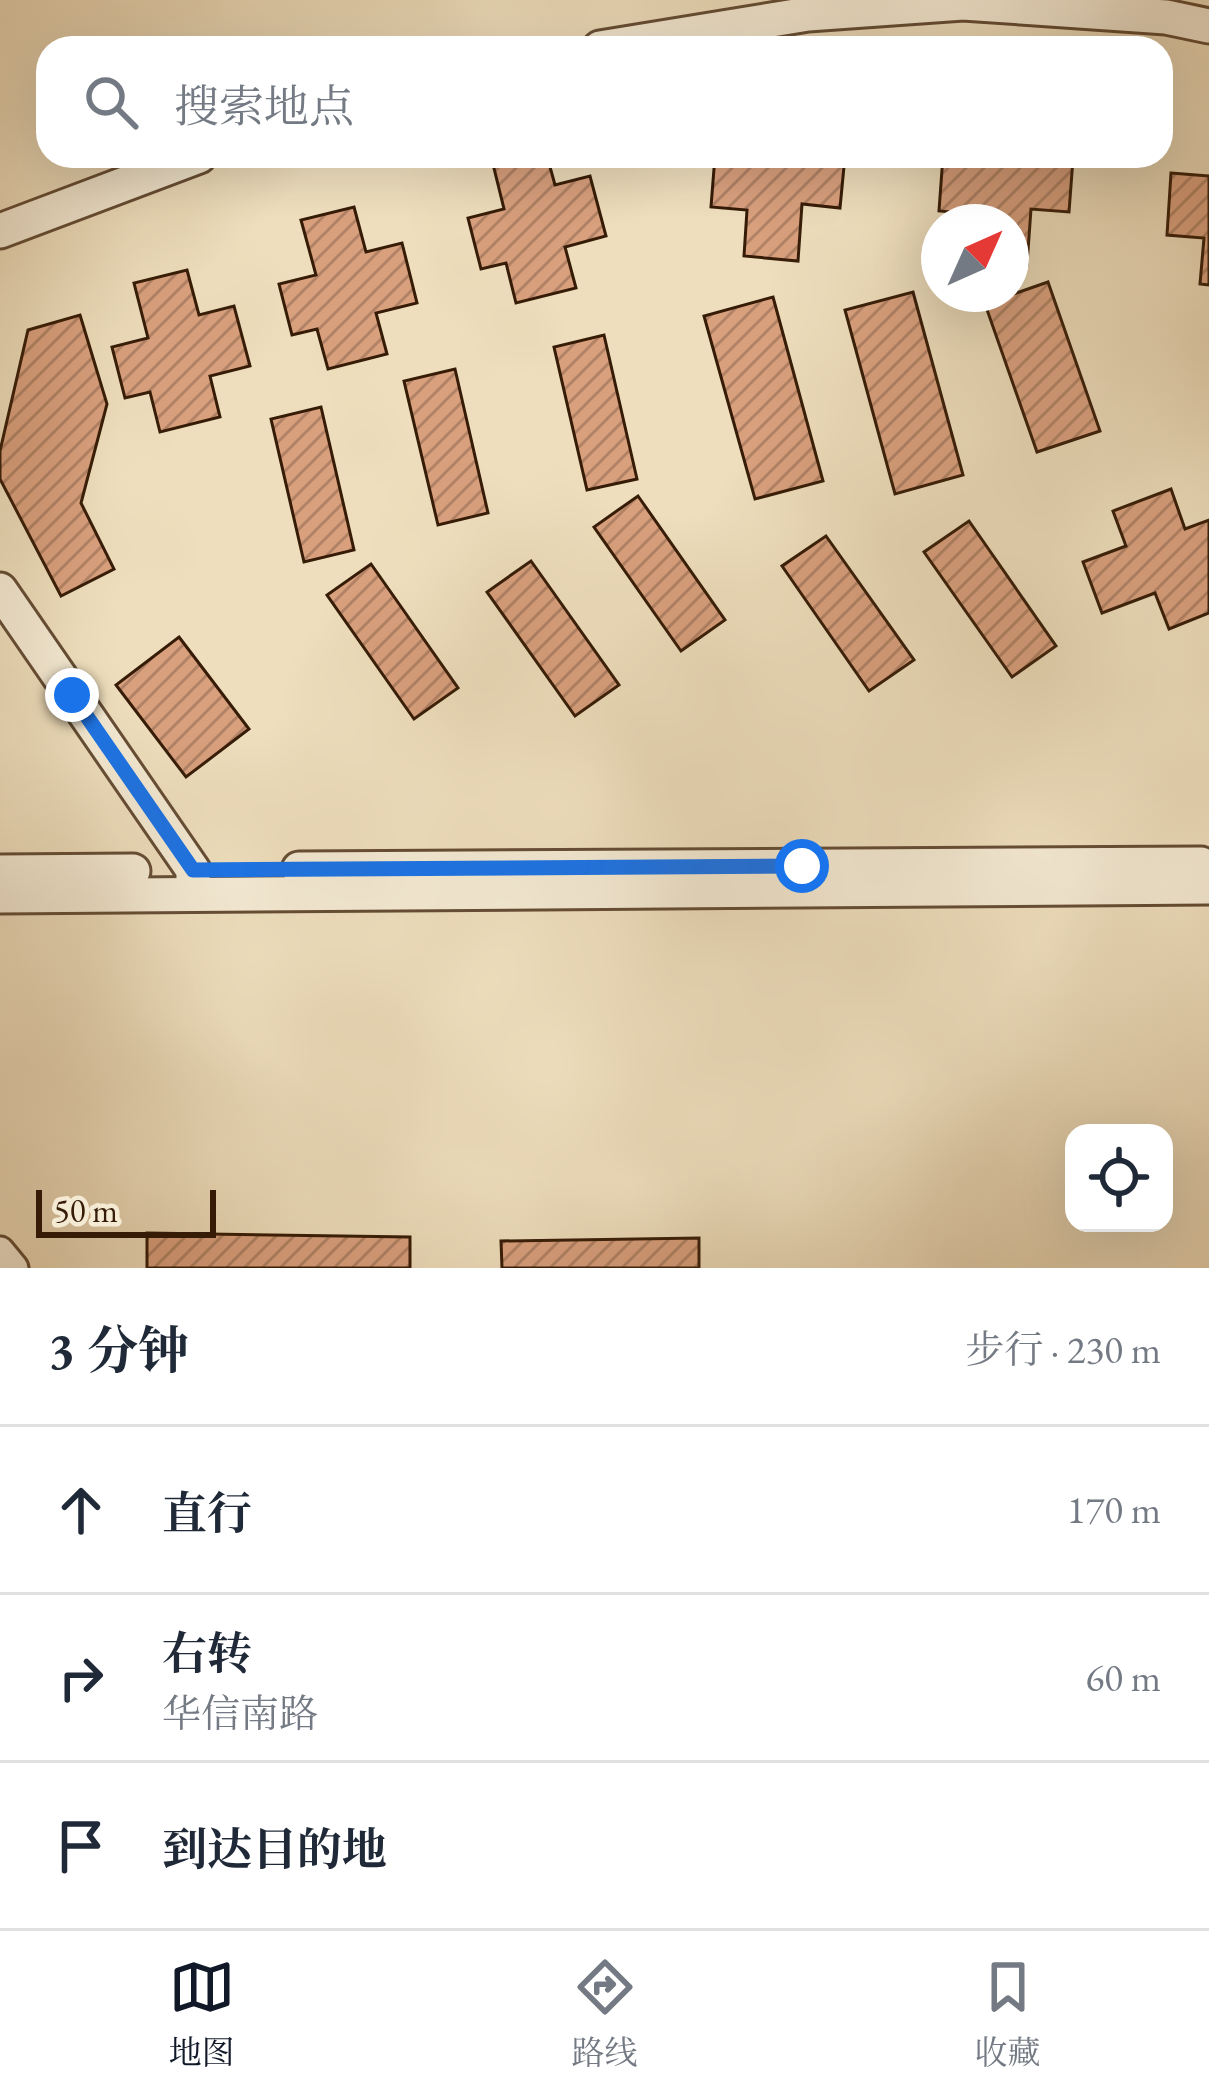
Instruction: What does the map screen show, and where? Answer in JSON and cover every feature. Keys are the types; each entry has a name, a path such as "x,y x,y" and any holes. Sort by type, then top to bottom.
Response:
{"street":[{"path":"673,36 808,14 963,3 1166,17 1209,26"},
{"path":"0,232 168,168"},
{"path":"0,590 193,881"},
{"path":"0,896 193,881 1209,864"},
{"path":"0,872 193,881 862,892 1209,886"},
{"path":"0,1251 14,1268"}],"building":[{"path":"494,168 550,168 555,185 590,176 606,236 565,247 576,288 516,303 506,263 481,269 468,218 504,209"},
{"path":"714,168 844,168 840,208 802,204 798,261 744,256 747,210 711,207"},
{"path":"942,168 1072,168 1069,212 1031,209 1029,237 1029,204 940,204"},
{"path":"1171,173 1209,176 1209,285 1200,284 1204,238 1167,235"},
{"path":"354,207 366,252 402,243 417,303 376,313 387,354 328,369 317,329 292,335 279,284 316,275 301,220"},
{"path":"187,270 199,315 234,306 250,366 210,376 220,417 160,432 150,392 125,398 112,347 148,338 134,283"},
{"path":"1048,282 1100,431 1037,452 988,312 1029,312 1029,289"},
{"path":"913,292 963,475 895,494 845,310"},
{"path":"773,297 823,481 755,499 704,316"},
{"path":"80,315 107,404 81,503 114,569 61,596 0,479 0,451 28,330"},
{"path":"604,335 637,479 587,490 554,347"},
{"path":"455,369 488,513 438,525 404,381"},
{"path":"321,407 354,550 304,562 271,419"},
{"path":"1171,489 1185,529 1209,520 1209,613 1169,629 1155,593 1102,613 1083,562 1126,546 1113,511"},
{"path":"638,496 725,620 681,651 594,527"},
{"path":"969,521 1056,646 1012,677 924,552"},
{"path":"826,536 914,660 869,691 782,566"},
{"path":"531,561 619,685 575,716 487,592"},
{"path":"371,564 458,688 414,719 327,595"},
{"path":"179,637 249,729 186,777 116,685"},
{"path":"147,1233 410,1237 410,1268 147,1268"},
{"path":"699,1238 699,1268 502,1268 501,1241"}],"route":[{"path":"72,695 193,870 802,866"}]}
